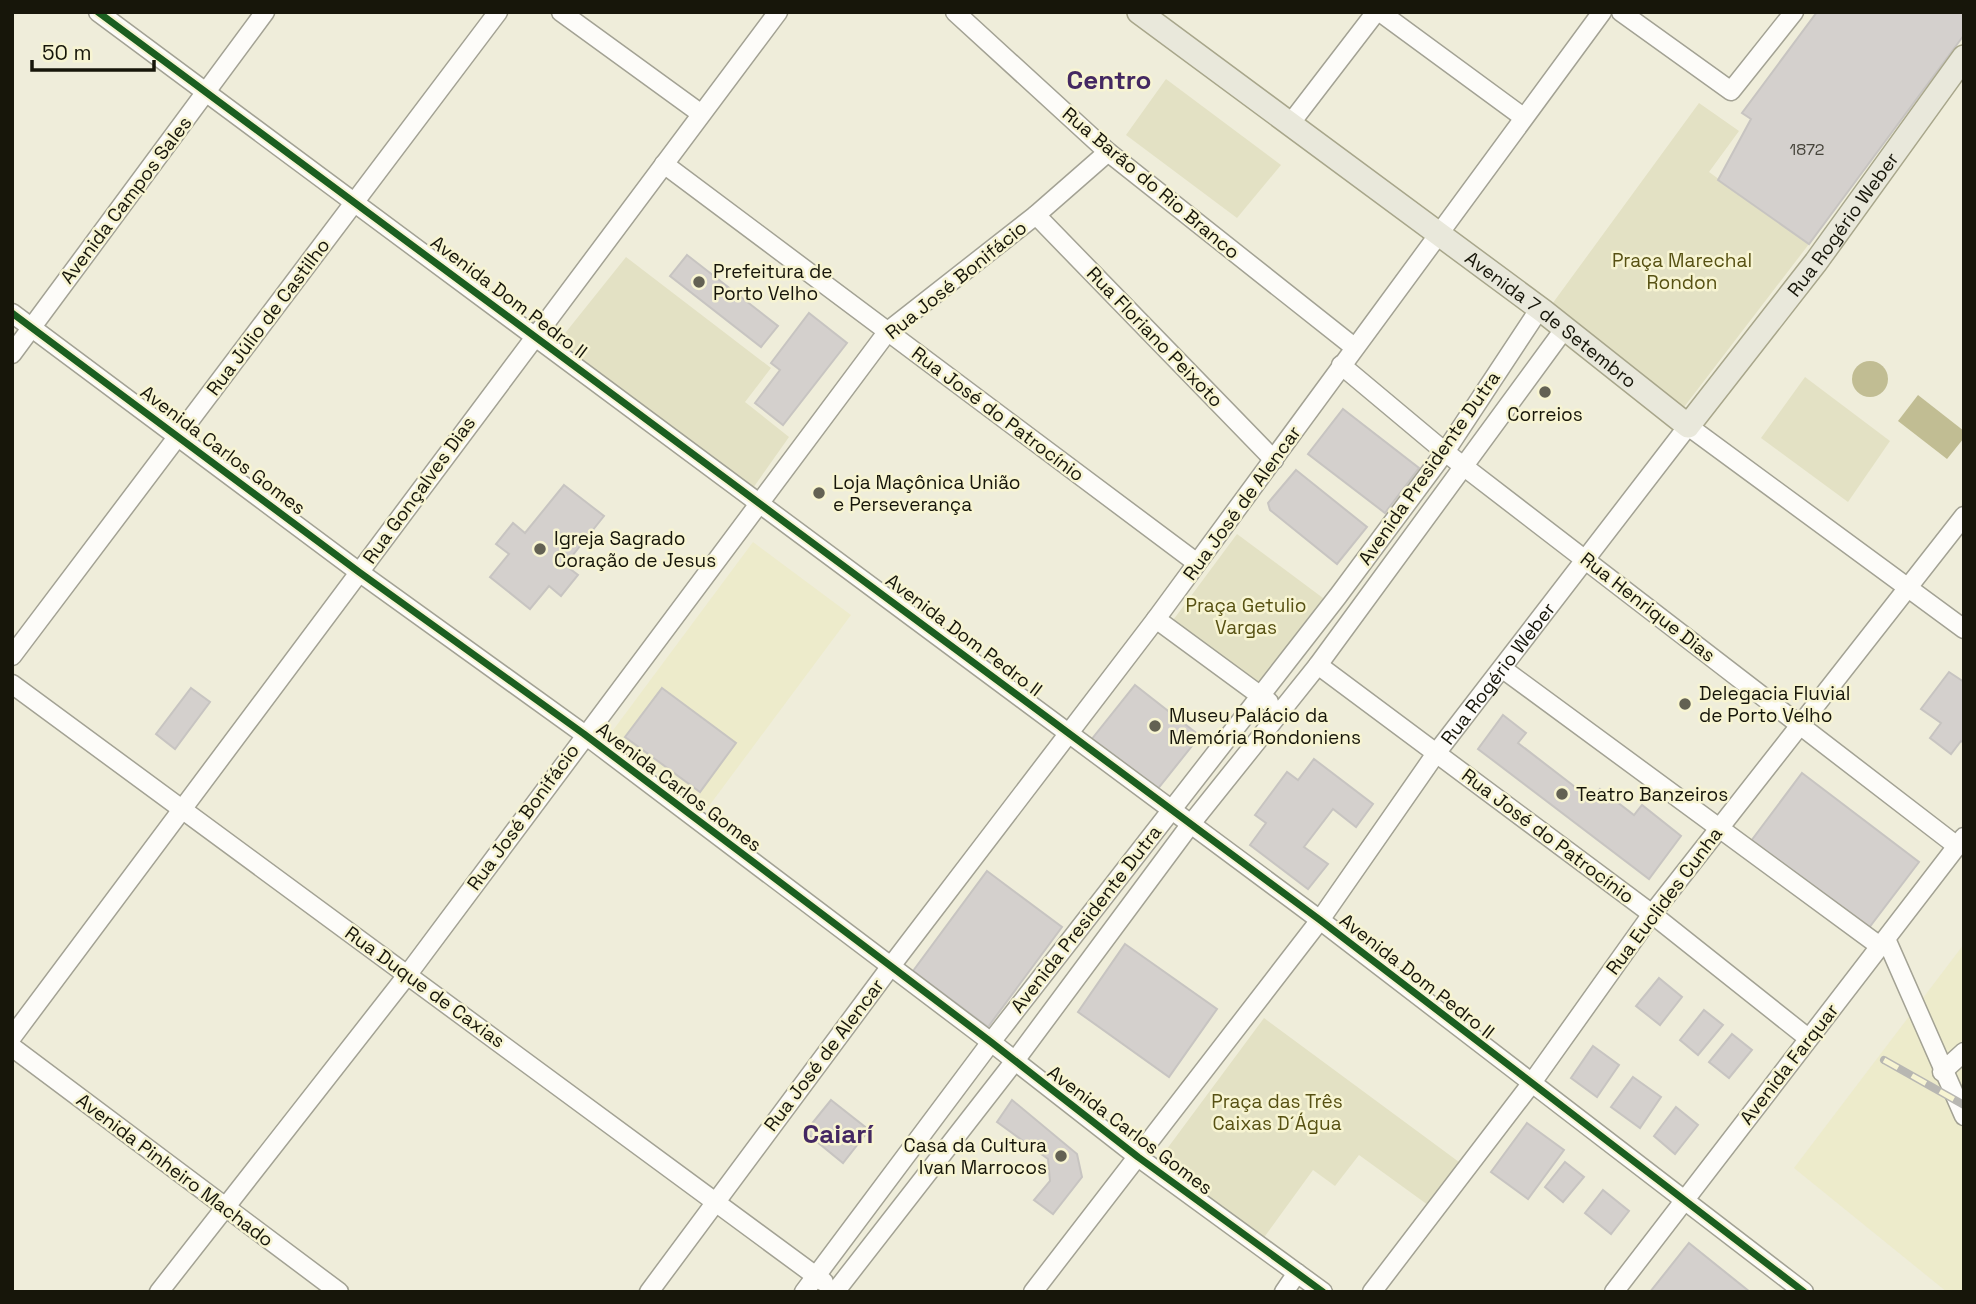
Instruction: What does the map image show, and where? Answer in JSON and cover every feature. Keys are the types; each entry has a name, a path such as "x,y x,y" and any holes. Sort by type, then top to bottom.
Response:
{"main road":[{"name":"Avenida 7 de Setembro","path":"1139,12 1540,308 1688,426"},
{"name":"Rua Rogério Weber","path":"1688,426 1816,262 1964,57"}],"street":[{"name":"Avenida Dom Pedro II","path":"98,12 1320,920 1531,1084 1686,1198 1804,1292"},
{"name":"Avenida Campos Sales","path":"12,354 265,12"},
{"name":"Rua Júlio de Castilho","path":"12,656 498,12"},
{"path":"561,12 700,113"},
{"name":"Rua Gonçalves Dias","path":"12,1037 778,12"},
{"name":"Rua Barão do Rio Branco","path":"956,12 1108,152 1354,347"},
{"path":"1290,124 1378,12 1523,117"},
{"name":"Rua José de Alencar","path":"649,1292 891,966 1156,619 1602,12"},
{"path":"1621,12 1731,91 1794,12"},
{"name":"Rua José Bonifácio","path":"159,1292 223,1206 408,974 584,734 888,331 1035,215 1108,152"},
{"name":"Rua José do Patrocínio","path":"664,164 1197,563"},
{"name":"Rua Floriano Peixoto","path":"1035,215 1274,460"},
{"name":"Avenida Presidente Dutra","path":"804,1292 991,1042 1262,696 1445,452 1540,308"},
{"name":"Avenida Carlos Gomes","path":"12,313 179,435 359,572 584,734 991,1042 1138,1157 1323,1292"},
{"name":"Avenida Presidente Dutra","path":"836,1291 1014,1062 1190,825 1318,665 1565,328"},
{"name":"Rua Henrique Dias","path":"1341,365 1445,452 1587,559 1799,727 1961,842"},
{"name":"Rua Rogério Weber","path":"1033,1292 1320,920 1437,752 1688,426"},
{"name":"Avenida 7 de Setembro","path":"1688,426 1964,629"},
{"name":"Rua Euclides Cunha","path":"1372,1292 1531,1084 1652,914 1718,827 1964,516"},
{"path":"1156,619 1281,710"},
{"name":"Rua José do Patrocínio","path":"1318,665 1652,914 1808,1038"},
{"path":"1503,669 1718,827 1884,944 1964,1116"},
{"name":"Rua Duque de Caxias","path":"12,684 836,1291"},
{"name":"Avenida Farquar","path":"1614,1292 1961,842"},
{"name":"Avenida Pinheiro Machado","path":"12,1047 339,1292"},
{"path":"1942,1072 1964,1052"},
{"path":"1283,1292 1297,1273"}],"shaded area":[{"path":"1870,361 1883,366 1888,379 1883,392 1870,397 1857,392 1852,379 1857,366"},
{"path":"1918,395 1964,431 1964,438 1947,459 1898,421"},
{"path":"753,542 851,615 706,810 608,737"},
{"path":"1964,944 1964,1292 1947,1292 1794,1168"}],"green space":[{"path":"1166,79 1281,165 1237,218 1126,135"},
{"name":"Praça Marechal Rondon","path":"1699,103 1739,131 1709,172 1809,244 1681,411 1547,311"},
{"path":"626,257 771,368 745,402 789,437 751,491 557,354 558,342"},
{"path":"1805,377 1890,441 1848,502 1761,438"},
{"name":"Praça Getulio Vargas","path":"1237,534 1327,601 1254,698 1165,631"},
{"name":"Praça das Três Caixas D´Água","path":"1264,1018 1459,1162 1428,1205 1359,1155 1335,1186 1313,1170 1260,1243 1155,1165"}],"building":[{"path":"1817,12 1964,12 1964,35 1809,244 1718,180 1751,119 1742,113"},
{"path":"687,255 778,326 761,347 670,276"},
{"path":"809,313 847,343 783,425 755,403 780,370 771,363"},
{"path":"1343,409 1419,468 1385,513 1308,454"},
{"path":"1296,470 1367,527 1337,564 1270,510 1268,503"},
{"name":"Igreja Sagrado Coração de Jesus","path":"564,485 604,516 565,565 578,575 561,596 549,586 530,609 490,577 509,554 496,544 513,523 525,533"},
{"path":"1949,672 1964,682 1964,743 1961,741 1951,754 1930,738 1941,723 1921,709"},
{"path":"1135,685 1200,736 1156,791 1091,740"},
{"path":"191,688 210,702 175,749 156,734"},
{"path":"662,688 736,743 700,792 625,737"},
{"name":"Teatro Banzeiros","path":"1503,715 1526,733 1518,743 1592,800 1600,789 1634,815 1642,805 1681,836 1649,879 1478,749"},
{"path":"1314,759 1373,804 1356,827 1333,809 1304,847 1328,864 1308,889 1250,845 1266,823 1255,815 1287,772 1298,780"},
{"path":"1802,773 1919,862 1868,929 1751,841"},
{"path":"987,871 1062,927 988,1027 913,971"},
{"path":"1125,944 1217,1009 1169,1077 1078,1012"},
{"path":"1659,978 1682,997 1660,1025 1636,1006"},
{"path":"1704,1010 1723,1025 1698,1055 1680,1040"},
{"path":"1732,1034 1752,1050 1729,1078 1709,1062"},
{"path":"1593,1046 1619,1065 1597,1097 1571,1078"},
{"path":"1633,1077 1661,1097 1640,1128 1611,1107"},
{"path":"831,1100 869,1130 843,1163 805,1132"},
{"name":"Casa da Cultura Ivan Marrocos","path":"1012,1100 1077,1154 1082,1177 1053,1214 1034,1200 1050,1181 1048,1159 997,1122"},
{"path":"1676,1107 1698,1125 1675,1154 1654,1136"},
{"path":"1527,1123 1564,1150 1528,1199 1491,1172"},
{"path":"1565,1162 1584,1177 1563,1202 1545,1187"},
{"path":"1603,1190 1629,1211 1611,1234 1585,1213"},
{"path":"1689,1243 1750,1292 1650,1292"}],"railway":[{"path":"1884,1060 1964,1105"}],"cycle path":[{"path":"98,12 1320,920 1804,1292"},
{"path":"12,313 359,572 584,734 991,1042 1138,1157 1323,1292"}],"place":[{"name":"Prefeitura de Porto Velho","path":"699,282"},
{"name":"Correios","path":"1545,392"},
{"name":"Loja Maçônica União e Perseverança","path":"819,493"},
{"name":"Igreja Sagrado Coração de Jesus","path":"540,549"},
{"name":"Delegacia Fluvial de Porto Velho","path":"1685,704"},
{"name":"Museu Palácio da Memória Rondoniens","path":"1155,726"},
{"name":"Teatro Banzeiros","path":"1562,794"},
{"name":"Casa da Cultura Ivan Marrocos","path":"1061,1156"}],"district":[{"name":"Centro","path":"1109,80"},
{"name":"Caiarí","path":"838,1134"}]}
